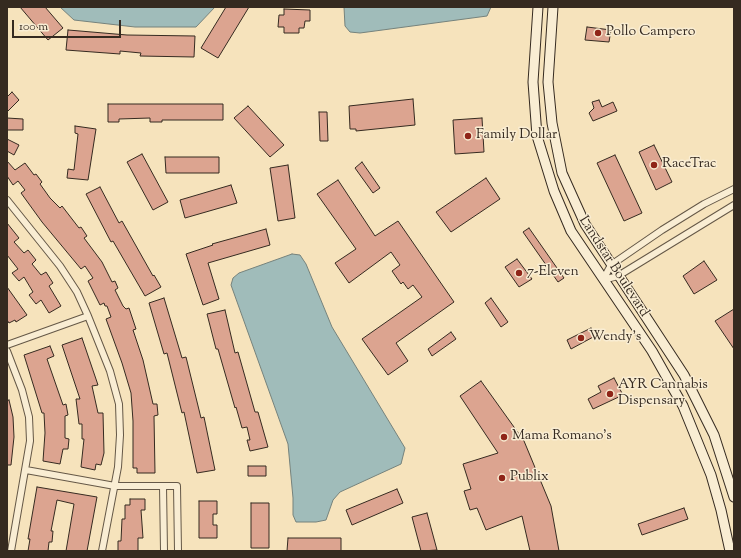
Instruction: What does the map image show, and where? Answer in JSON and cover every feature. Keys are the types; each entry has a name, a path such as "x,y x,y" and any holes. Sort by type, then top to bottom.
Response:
{"main road":[{"name":"Landstar Boulevard","path":"538,7 533,82 537,136 554,191 571,230 603,280 652,351 683,406 711,475 721,510 730,551"},
{"name":"Landstar Boulevard","path":"553,7 548,82 552,123 562,173 585,224 684,375 714,435 734,497"}],"street":[{"path":"603,280 611,265 668,226 704,204 734,189"},
{"path":"7,200 60,266 77,292 110,371 119,404 120,435 115,486 102,551"},
{"path":"603,280 618,276 734,205"},
{"path":"7,345 88,316"},
{"path":"7,351 22,390 29,417 30,441 11,551"},
{"path":"26,470 115,486 177,486 178,551"},
{"path":"163,486 164,551"}],"water":[{"path":"60,7 215,7 196,27 135,27 74,20"},
{"path":"344,7 491,7 487,16 360,33 350,32 345,26"},
{"path":"292,254 300,255 306,264 332,327 405,448 401,464 340,492 333,500 326,520 316,522 296,522 293,515 288,444 231,285 233,278 239,273"}],"building":[{"path":"20,7 45,7 63,28 48,40"},
{"path":"226,7 249,7 218,58 201,48"},
{"path":"284,9 310,10 310,21 305,21 304,28 299,28 299,33 284,33 284,27 278,27 279,15 284,15"},
{"name":"Pollo Campero","path":"587,27 611,30 609,42 585,40"},
{"path":"68,30 127,35 195,36 194,57 140,56 141,53 120,51 120,54 66,50"},
{"path":"12,92 19,100 7,112 7,97"},
{"path":"413,99 415,125 356,131 356,129 350,129 349,106"},
{"path":"599,100 602,107 613,102 617,111 593,121 589,113 594,108 592,102"},
{"path":"108,104 223,104 223,120 162,120 162,122 150,122 150,118 119,119 119,122 108,122"},
{"path":"248,106 284,145 270,157 234,118"},
{"path":"319,112 327,112 328,141 320,141"},
{"path":"7,118 23,119 23,130 7,130"},
{"name":"Family Dollar","path":"482,118 484,152 455,154 453,120"},
{"path":"75,126 96,129 88,180 67,178 68,169 74,170 78,134 75,133"},
{"path":"7,139 19,145 14,155 7,151"},
{"path":"654,145 672,182 656,190 639,152"},
{"path":"142,154 168,202 153,210 127,162"},
{"path":"615,155 642,213 624,221 597,163"},
{"path":"165,157 219,157 219,173 166,173"},
{"path":"7,161 15,170 25,163 34,175 36,174 42,182 40,184 50,198 60,208 62,206 79,228 81,227 87,236 84,238 102,262 112,282 115,281 118,288 115,290 123,306 126,309 129,308 136,329 133,330 143,360 153,404 157,404 158,415 154,416 155,473 137,473 137,468 133,468 133,421 131,393 106,319 111,317 107,306 105,306 104,303 100,305 88,281 93,278 85,266 81,269 42,222 21,193 25,190 18,181 13,185 7,176"},
{"path":"362,162 380,188 373,193 355,168"},
{"path":"288,165 295,218 278,221 270,168"},
{"path":"486,178 500,199 451,232 436,212"},
{"path":"338,180 375,236 398,221 454,302 396,343 408,361 388,375 362,339 422,297 413,285 408,289 403,282 401,284 392,271 400,265 391,252 349,283 335,263 356,249 317,194"},
{"path":"231,185 237,203 185,218 180,200"},
{"path":"100,187 119,223 122,221 153,276 154,275 161,287 145,296 113,241 111,242 86,194"},
{"path":"7,223 19,238 14,242 24,253 28,250 36,260 32,264 41,275 46,272 53,283 49,286 61,306 49,313 41,300 36,304 29,295 33,292 24,277 19,281 12,273 18,269 7,255"},
{"name":"7-Eleven","path":"529,228 564,278 558,282 523,232"},
{"path":"266,229 270,245 208,263 219,299 203,305 186,254 213,245 212,244"},
{"name":"7-Eleven","path":"517,259 532,279 519,287 505,267"},
{"path":"704,261 717,280 694,294 683,276"},
{"path":"7,287 27,315 16,322 15,320 9,323 7,320"},
{"path":"164,298 182,358 186,357 201,418 204,417 215,470 197,473 184,412 182,413 167,353 164,354 149,303"},
{"path":"491,298 508,322 501,327 485,303"},
{"path":"734,309 734,349 715,321"},
{"path":"225,310 235,353 238,352 255,412 258,412 268,447 250,451 247,440 250,440 247,427 242,428 218,349 216,349 207,314"},
{"name":"Wendy's","path":"591,328 595,336 571,349 567,340"},
{"path":"451,332 456,339 432,356 428,349"},
{"path":"82,338 98,385 92,386 98,413 103,413 104,453 101,465 96,464 95,470 81,467 84,439 82,439 82,424 79,424 76,399 80,399 62,345"},
{"path":"50,346 54,356 47,359 63,405 66,404 68,415 65,416 65,438 69,439 68,449 63,449 60,464 43,461 45,433 44,413 42,413 24,355"},
{"name":"AYR Cannabis Dispensary","path":"614,378 623,395 593,409 588,399 601,392 598,386"},
{"path":"481,381 524,441 551,506 559,551 530,551 522,516 486,530 477,508 470,510 464,491 471,489 463,464 498,453 460,396"},
{"path":"9,400 13,417 14,437 11,465 7,465 7,401"},
{"path":"248,466 266,466 266,476 248,476"},
{"path":"37,487 97,497 87,551 66,551 74,504 57,500 51,531 53,531 52,542 49,542 48,551 28,551 30,539 28,539"},
{"path":"397,489 403,503 352,525 346,510"},
{"path":"130,499 145,499 145,510 141,510 143,538 138,538 138,551 118,551 118,541 121,541 122,519 125,519 125,505 130,505"},
{"path":"199,501 217,501 217,514 213,514 213,525 217,525 217,538 199,538"},
{"path":"251,503 269,503 269,548 251,548"},
{"path":"684,508 688,519 642,535 638,524"},
{"path":"427,513 437,550 421,551 412,517"},
{"path":"288,538 341,538 341,551 287,551"}],"place":[{"name":"Pollo Campero","path":"598,33"},
{"name":"Family Dollar","path":"468,136"},
{"name":"RaceTrac","path":"654,165"},
{"name":"7-Eleven","path":"519,273"},
{"name":"Wendy's","path":"581,338"},
{"name":"AYR Cannabis Dispensary","path":"610,394"},
{"name":"Mama Romano's","path":"504,437"},
{"name":"Publix","path":"502,478"}]}
